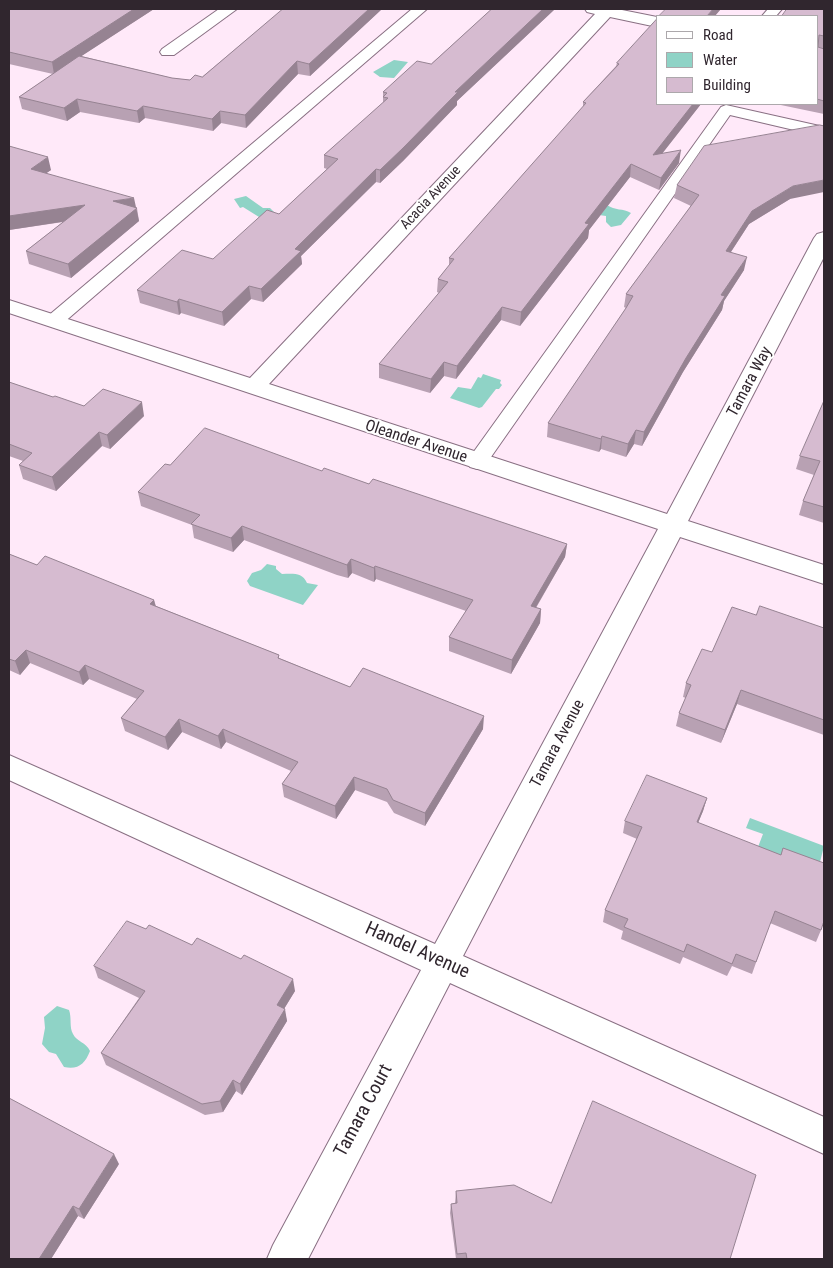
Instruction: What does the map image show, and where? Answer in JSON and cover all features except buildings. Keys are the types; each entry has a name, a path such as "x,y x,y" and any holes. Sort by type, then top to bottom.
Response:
{"street":[{"path":"168,52 229,9"},
{"path":"603,10 656,22"},
{"name":"Acacia Avenue","path":"253,388 603,10"},
{"name":"Tamara Way","path":"675,525 824,238"},
{"name":"Oleander Avenue","path":"9,306 824,575"},
{"name":"Tamara Avenue","path":"442,963 675,525"},
{"name":"Handel Avenue","path":"9,767 824,1136"},
{"name":"Tamara Court","path":"287,1259 442,963"}],"lane":[{"path":"55,320 420,9"},
{"path":"477,462 726,110 824,132"}],"water":[{"path":"394,60 408,62 394,78 380,77 373,72"},
{"path":"246,196 263,208 270,208 274,212 259,217 243,207 240,208 234,199"},
{"path":"607,205 631,213 621,225 611,227 606,222 606,216 599,215"},
{"path":"483,374 501,380 500,383 502,385 499,389 496,389 482,407 479,408 450,398 458,387 471,389 478,377 481,378"},
{"path":"267,564 276,566 276,569 282,574 297,574 303,577 307,583 318,585 303,605 250,586 247,581 252,573 261,570"},
{"path":"750,818 824,846 818,870 758,847 763,834 746,828"},
{"path":"57,1006 69,1010 73,1034 90,1051 83,1063 77,1067 64,1067 56,1054 49,1052 42,1044 45,1028 44,1017"}]}
